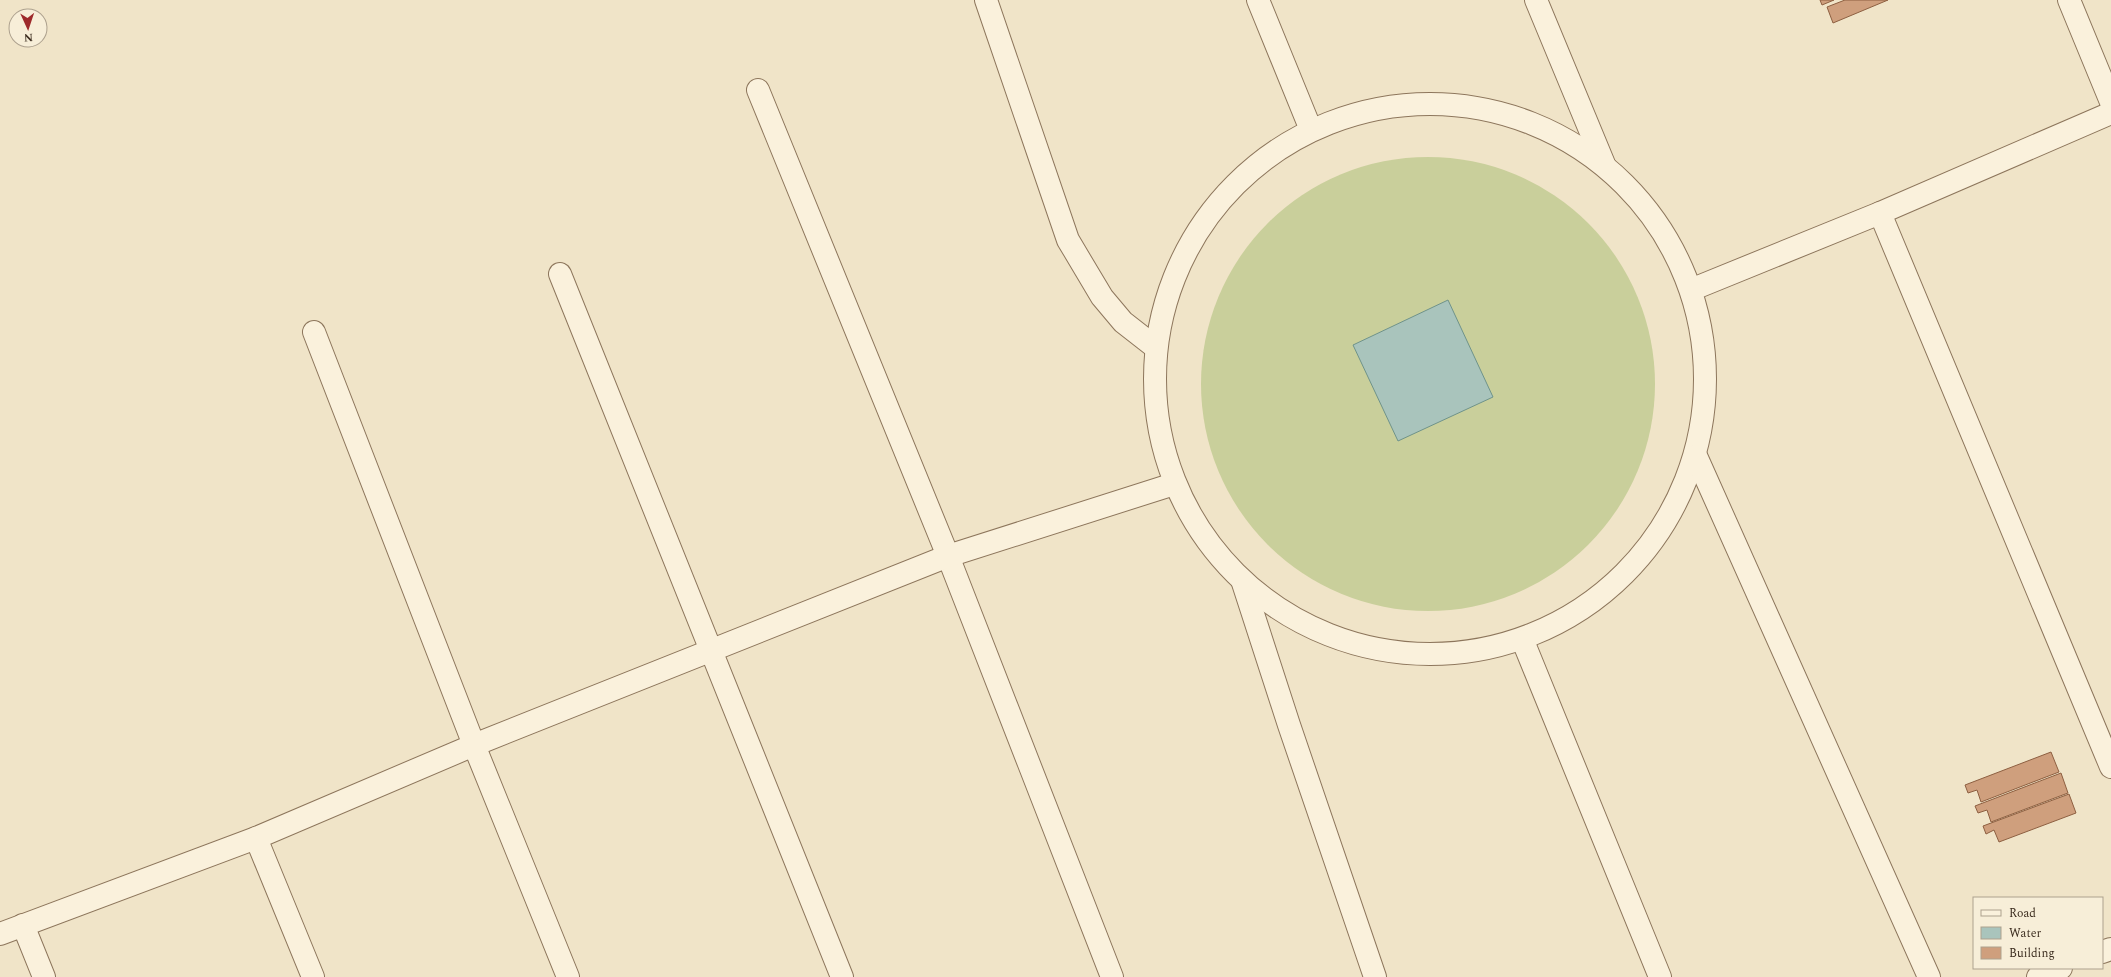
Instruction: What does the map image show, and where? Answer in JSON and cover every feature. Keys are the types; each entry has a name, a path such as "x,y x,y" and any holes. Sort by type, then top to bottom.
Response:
{"street":[{"path":"986,0 1068,240 1102,296 1123,322 1155,347"},
{"path":"1258,0 1311,130"},
{"path":"1536,0 1604,164"},
{"path":"2069,0 2111,102"},
{"path":"758,90 948,556 1112,977"},
{"path":"1463,105 1538,124 1604,164 1658,221 1693,289 1708,372 1696,456 1660,532 1603,595 1522,641 1470,652 1409,654 1349,643 1293,619 1243,583 1203,538 1174,484 1155,417 1155,347 1172,279 1205,218 1252,167 1311,130 1386,106 1463,105"},
{"path":"1693,289 1880,213 2111,113"},
{"path":"1880,213 2111,767"},
{"path":"560,274 712,649 842,977"},
{"path":"314,332 474,745 568,977"},
{"path":"1696,456 1929,977"},
{"path":"0,934 256,838 474,745 948,556 1174,484"},
{"path":"1243,583 1289,725 1375,977"},
{"path":"1522,641 1660,977"},
{"path":"256,838 313,977"},
{"path":"23,925 44,977"},
{"path":"2038,977 2058,969"}],"green space":[{"path":"1428,157 1472,161 1515,174 1554,195 1588,224 1617,258 1638,297 1651,340 1655,384 1651,428 1638,471 1617,510 1588,544 1554,573 1515,594 1472,607 1428,611 1384,607 1341,594 1302,573 1268,544 1239,510 1218,471 1205,428 1201,384 1205,340 1218,297 1239,258 1268,224 1302,195 1341,174 1384,161"}],"water":[{"path":"1448,300 1493,397 1398,441 1353,345"}],"building":[{"path":"1820,0 1834,0 1822,5"},
{"path":"1845,0 1888,0 1833,23 1827,7"},
{"path":"2051,752 2059,772 1981,802 1977,790 1968,793 1965,785"},
{"path":"2061,773 2068,793 1991,822 1987,810 1978,813 1975,806"},
{"path":"2069,794 2076,813 1999,842 1994,830 1986,834 1983,826"}]}
